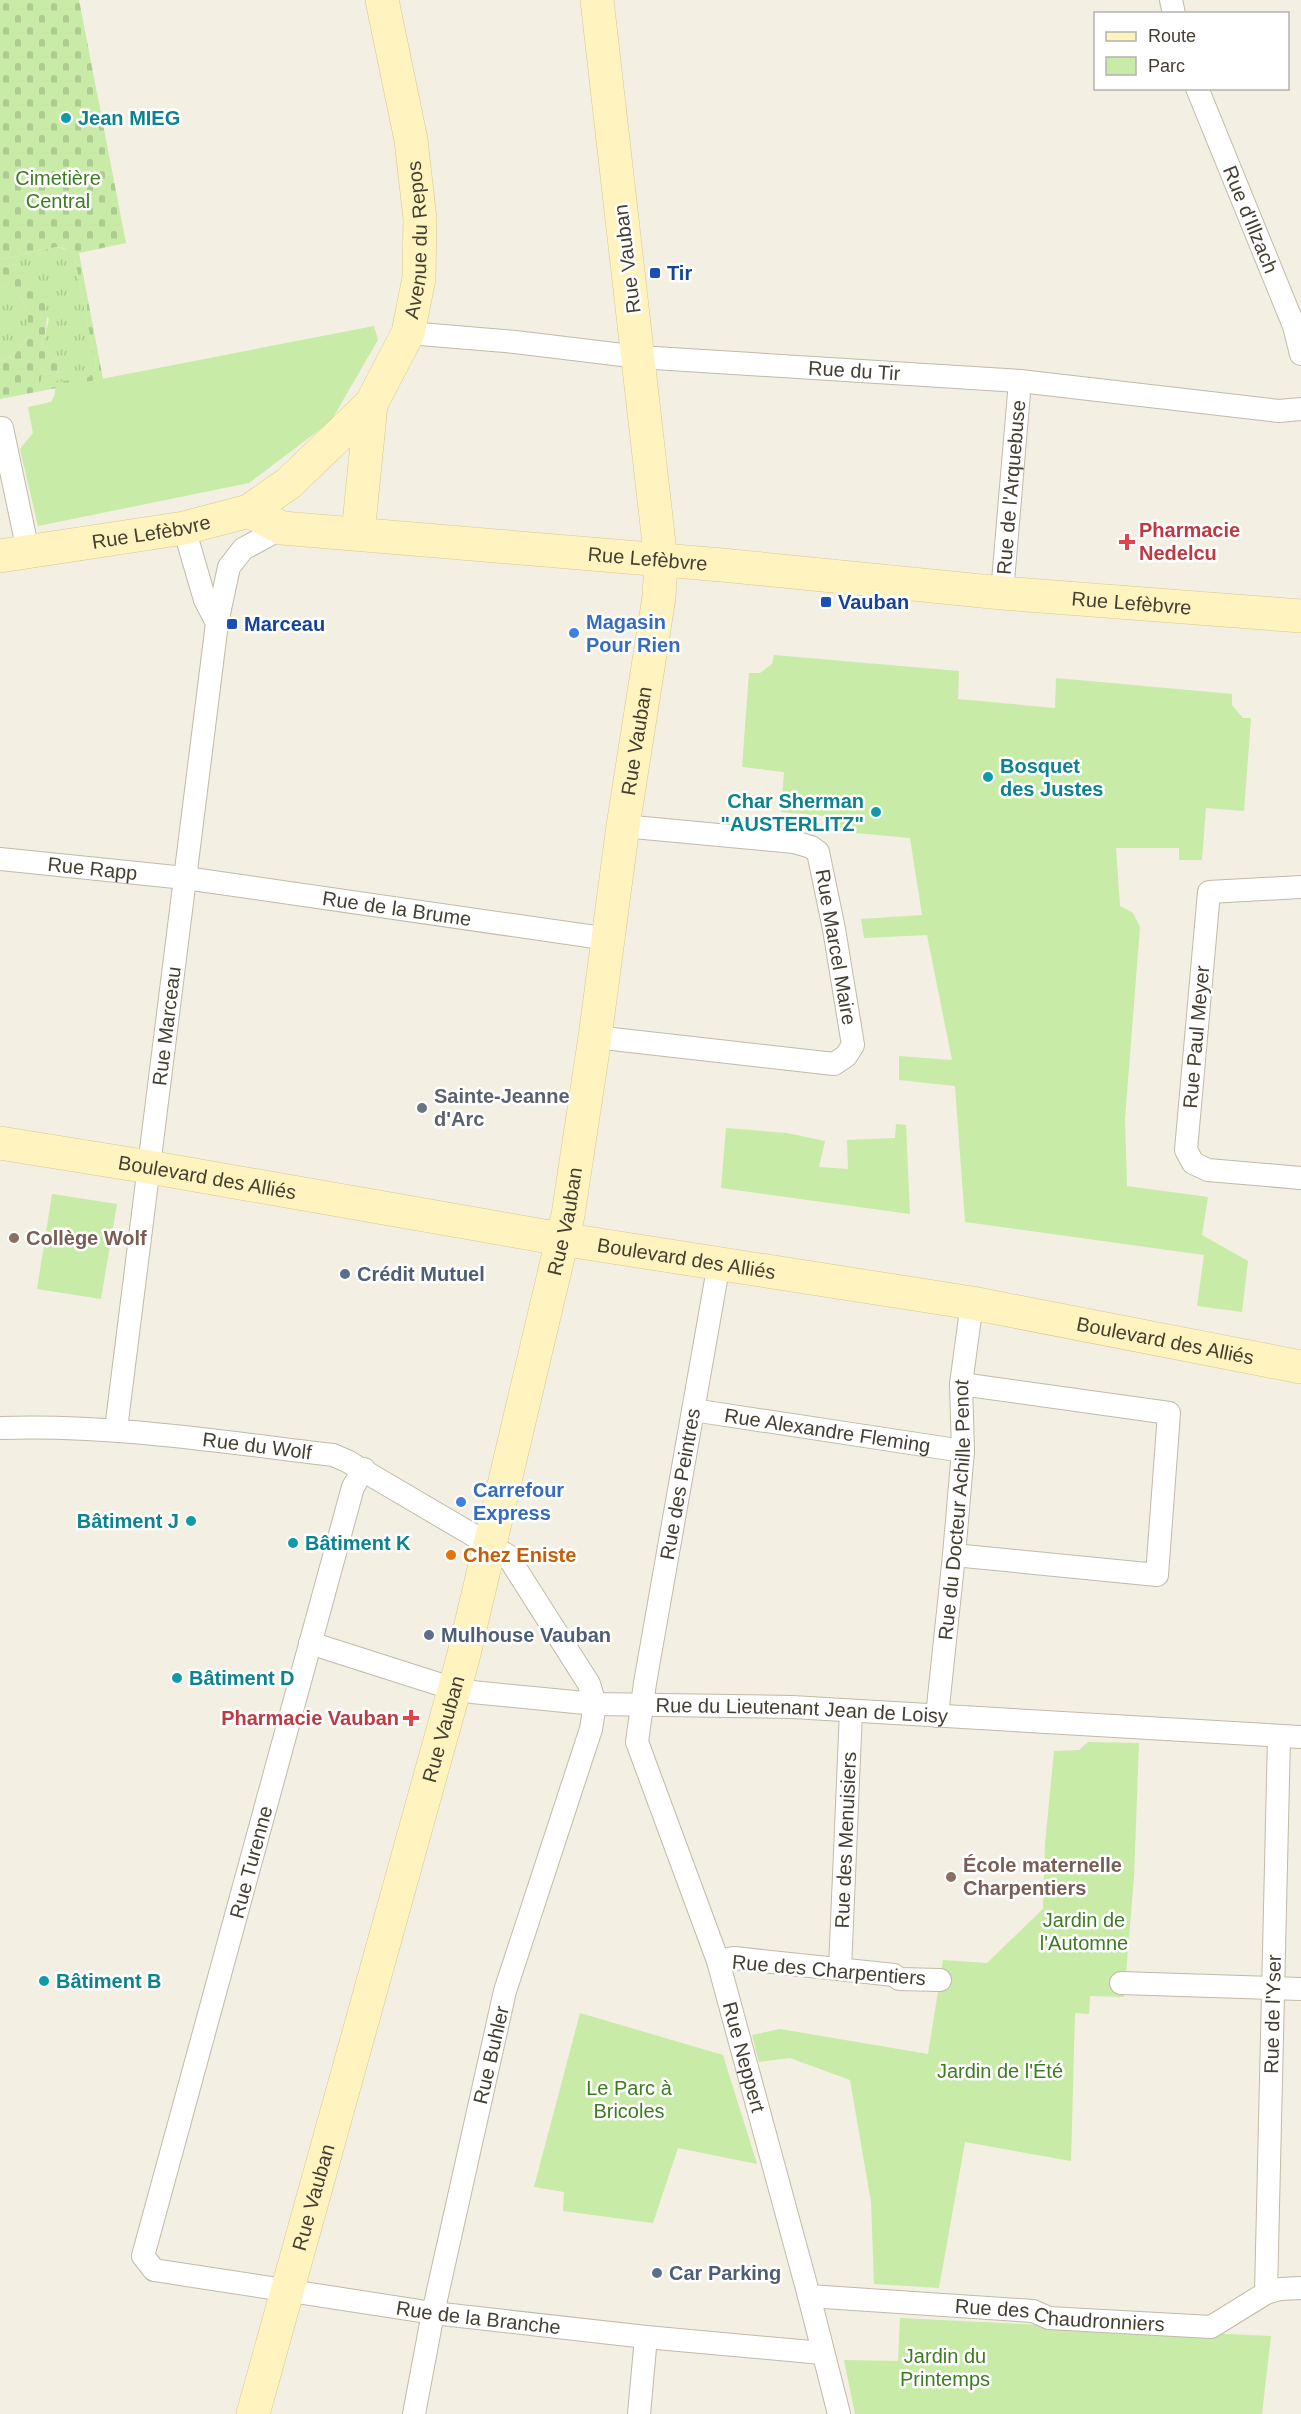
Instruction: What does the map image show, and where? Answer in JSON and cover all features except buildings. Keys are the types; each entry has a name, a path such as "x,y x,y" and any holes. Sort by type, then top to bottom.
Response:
{"main road":[{"name":"Avenue du Repos","path":"249,511 289,483 371,404 408,333 419,278 420,219 411,140 382,0"},
{"name":"Rue Vauban","path":"253,2414 454,1689 491,1545 572,1199 623,826 659,597 661,561 597,0"},
{"name":"Avenue du Repos","path":"358,534 371,404"},
{"name":"Rue Lefèbvre","path":"14,554 184,528 249,511 282,528 1002,593 1301,616"},
{"name":"Boulevard des Alliés","path":"0,1143 561,1239 972,1303 1301,1367"}],"street":[{"name":"Rue d'Illzach","path":"1198,90 1294,326 1301,354"},
{"name":"Rue du Tir","path":"408,333 515,342 639,357 1020,381 1279,411 1301,409"},
{"name":"Rue de l'Arquebuse","path":"1002,593 1020,381"},
{"path":"2,428 14,554"},
{"path":"184,528 205,600 217,623"},
{"name":"Rue Marceau","path":"116,1429 217,623 229,567 243,549 282,528"},
{"name":"Rue Marcel Maire","path":"595,1037 834,1064 846,1056 854,1045 818,852 804,844 623,826"},
{"name":"Rue Rapp","path":"0,859 185,878"},
{"name":"Rue de la Brume","path":"185,878 609,939"},
{"name":"Rue Paul Meyer","path":"1301,887 1209,892 1186,1150 1192,1163 1208,1170 1301,1178"},
{"name":"Rue des Peintres","path":"641,1706 719,1263"},
{"name":"Rue du Docteur Achille Penot","path":"936,1716 954,1555 963,1451 962,1384 972,1303"},
{"path":"954,1555 1157,1575 1169,1413 962,1384"},
{"name":"Rue Alexandre Fleming","path":"693,1410 963,1451"},
{"name":"Rue du Wolf","path":"0,1428 52,1426 116,1429 333,1455 364,1469 491,1545"},
{"name":"Rue Turenne","path":"143,2256 353,1487 364,1469"},
{"path":"491,1545 507,1555 589,1684 595,1704"},
{"name":"Rue du Lieutenant Jean de Loisy","path":"310,1643 454,1689 595,1704 792,1707 1290,1737"},
{"name":"Rue Buhler","path":"414,2414 433,2313 505,1991 591,1730 595,1704"},
{"name":"Rue Neppert","path":"641,1706 637,1742 718,1961 809,2296 838,2414"},
{"name":"Rue des Menuisiers","path":"840,1970 851,1711"},
{"name":"Rue de l'Yser","path":"1266,2293 1274,1987 1290,1737"},
{"name":"Rue des Charpentiers","path":"718,1961 734,1958 894,1975 899,1979 940,1980"},
{"path":"1120,1983 1301,1989"},
{"name":"Rue de la Branche","path":"143,2256 154,2270 433,2313 645,2337 822,2353"},
{"name":"Rue des Chaudronniers","path":"809,2296 1033,2311 1048,2318 1211,2327 1266,2293 1280,2289 1301,2288"},
{"path":"639,2414 645,2337"}],"green space":[{"name":"Cimetière Central","path":"0,0 79,0 126,243 79,253 103,379 0,399 0,361 14,356 28,336 28,311 19,295 0,284 0,263 29,280 45,303 47,319 42,346 57,360 62,359 64,372 42,374 40,385 89,377 96,366 74,254 64,248 56,247 0,259"},
{"path":"56,247 70,250 74,254 96,366 89,377 40,386 42,374 64,372 57,360 42,346 49,319 0,263 0,259"},
{"path":"0,284 19,295 28,311 28,336 14,356 0,361"},
{"path":"374,326 378,340 331,421 249,483 38,526 20,449 33,433 28,407 51,402 55,388"},
{"path":"774,655 959,671 958,699 1055,708 1056,678 1232,694 1232,705 1243,718 1251,718 1244,811 1206,808 1202,860 1179,860 1179,848 1116,848 1120,906 1133,913 1140,927 1125,1119 1127,1186 1208,1197 1202,1235 1248,1261 1242,1312 1197,1306 1204,1255 965,1222 955,1086 899,1080 899,1056 952,1060 927,935 864,938 861,919 922,915 910,838 834,831 835,817 781,812 784,772 742,767 749,673 760,673 772,664"},
{"path":"896,1124 906,1125 910,1214 721,1188 726,1128 787,1133 825,1141 819,1167 848,1169 847,1140 895,1138"},
{"path":"52,1194 117,1204 101,1299 37,1289"},
{"name":"Jardin de l'Été","path":"1088,1742 1139,1743 1134,1877 1124,1997 1090,1996 1089,2014 1075,2013 1071,2161 965,2142 939,2288 874,2284 871,2202 850,2080 790,2058 759,2062 752,2035 780,2029 928,2054 943,1960 987,1963 1043,1909 1045,1844 1054,1751 1079,1750"},
{"name":"Le Parc à Bricoles","path":"580,2013 723,2055 757,2164 678,2148 653,2223 563,2211 564,2192 534,2187"},
{"name":"Jardin du Printemps","path":"900,2318 1271,2336 1262,2414 855,2414 844,2360 898,2361"}],"place":[{"name":"Jean MIEG","path":"66,118"},
{"name":"Tir","path":"655,273"},
{"name":"Pharmacie Nedelcu","path":"1127,542"},
{"name":"Vauban","path":"826,602"},
{"name":"Marceau","path":"232,624"},
{"name":"Magasin Pour Rien","path":"574,633"},
{"name":"Bosquet des Justes","path":"988,777"},
{"name":"Char Sherman \"AUSTERLITZ\"","path":"876,812"},
{"name":"Sainte-Jeanne d'Arc","path":"422,1108"},
{"name":"Collège Wolf","path":"14,1238"},
{"name":"Crédit Mutuel","path":"345,1274"},
{"name":"Carrefour Express","path":"461,1502"},
{"name":"Bâtiment J","path":"191,1521"},
{"name":"Bâtiment K","path":"293,1543"},
{"name":"Chez Eniste","path":"451,1555"},
{"name":"Mulhouse Vauban","path":"429,1635"},
{"name":"Bâtiment D","path":"177,1678"},
{"name":"Pharmacie Vauban","path":"411,1718"},
{"name":"École maternelle Charpentiers","path":"951,1877"},
{"name":"Bâtiment B","path":"44,1981"},
{"name":"Car Parking","path":"657,2273"}],"park label":[{"name":"Jardin de l'Automne","path":"1084,1932"}]}
